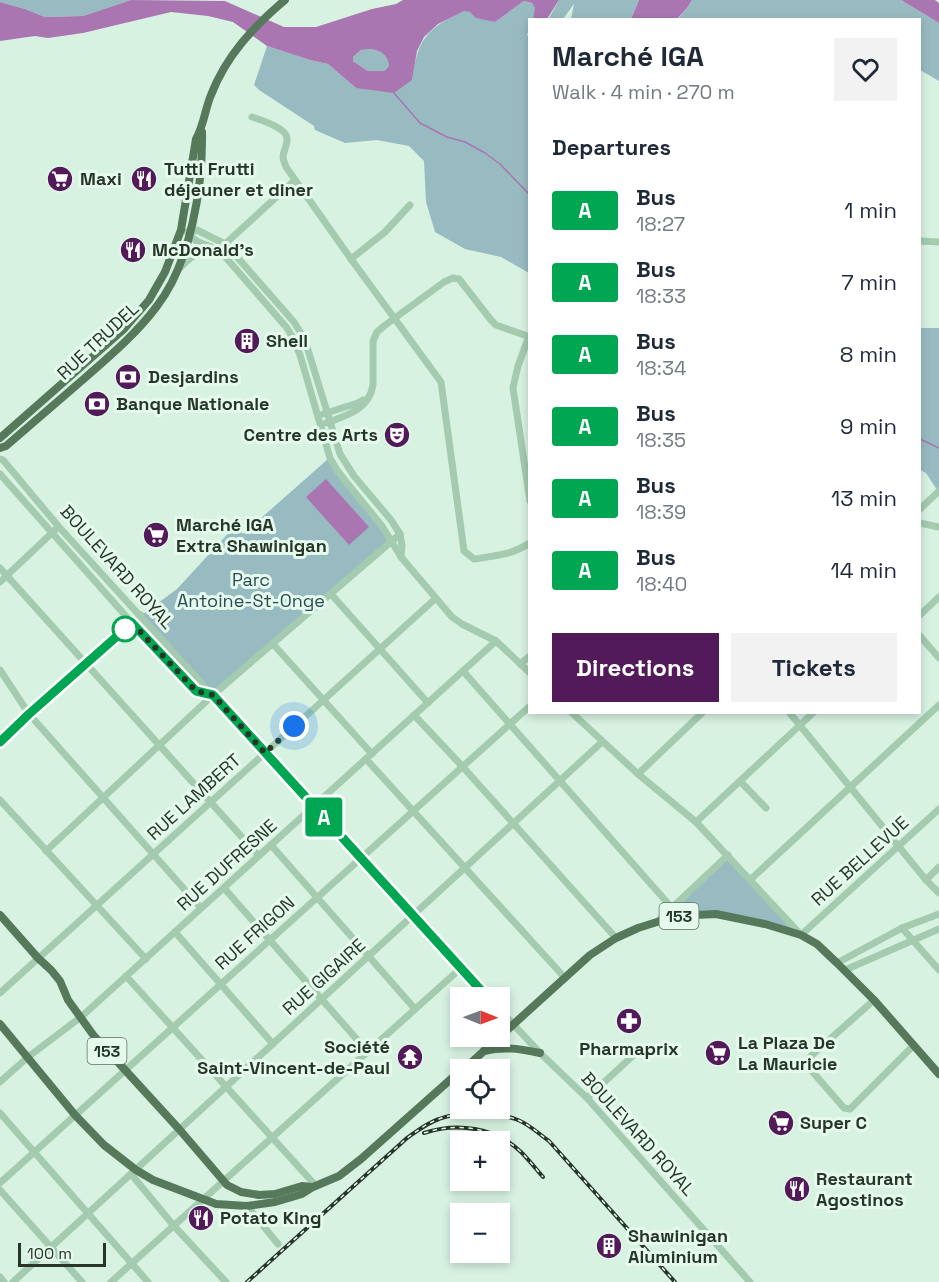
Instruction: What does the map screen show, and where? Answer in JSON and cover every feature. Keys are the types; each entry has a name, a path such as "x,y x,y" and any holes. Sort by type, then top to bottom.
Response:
{"main road":[{"name":"RUE TRUDEL","path":"0,438 124,329 149,300 194,219 202,129 211,95 229,58 257,24 285,0"},
{"name":"RUE TRUDEL","path":"0,448 6,446 131,337 158,306 178,269 185,232"},
{"name":"153","path":"475,1059 590,955 616,938 657,922 674,912 716,914 765,924 801,935 817,945 845,970 939,1074"},
{"name":"153","path":"0,915 60,981 68,1000 94,1036 225,1180 227,1185 242,1192 259,1195 275,1194 302,1186 314,1186"},
{"name":"153","path":"0,1024 75,1115 133,1172 216,1204 247,1206 275,1202 302,1194 314,1186 339,1176 450,1081"},
{"path":"484,1051 505,1047 540,1053"}],"street":[{"path":"252,117 275,127 287,136 288,141 283,156 286,166 441,382 464,551 474,559 507,554 528,544"},
{"path":"225,244 295,180"},
{"path":"351,259 385,232 410,205"},
{"path":"185,232 196,230 225,244 294,322 308,350 340,454 354,476 392,520 400,534 401,557"},
{"path":"185,232 193,239 218,249 287,328 300,356 330,458 382,526 401,557 452,617 496,641 528,671"},
{"path":"921,240 939,243"},
{"path":"178,269 189,257 218,249"},
{"path":"320,425 353,414 368,398 373,385 373,341 377,332 444,282 453,278 459,279 496,325 528,337"},
{"path":"528,340 513,388 528,488"},
{"path":"317,416 368,398"},
{"path":"521,443 528,441"},
{"name":"BOULEVARD ROYAL","path":"0,459 478,987"},
{"name":"BOULEVARD ROYAL","path":"0,474 132,623 196,691 213,695"},
{"path":"921,508 939,491"},
{"path":"921,523 939,527"},
{"path":"0,582 59,526"},
{"path":"46,851 213,695 400,534"},
{"path":"0,568 259,856"},
{"path":"331,594 428,703"},
{"path":"921,614 939,597"},
{"name":"RUE LAMBERT","path":"0,993 435,599"},
{"path":"0,742 141,615"},
{"path":"921,637 939,658"},
{"name":"RUE DUFRESNE","path":"0,1082 28,1057 81,1017 496,641"},
{"path":"273,644 323,700 413,810 565,978"},
{"path":"520,664 528,658"},
{"path":"0,670 29,714 201,908"},
{"path":"463,671 674,912 728,855"},
{"path":"750,880 939,705"},
{"name":"RUE FRIGON","path":"0,1183 528,708"},
{"path":"576,714 602,742 696,822 801,935"},
{"path":"638,774 701,714"},
{"path":"791,714 926,880 939,892"},
{"path":"696,822 812,714"},
{"path":"414,715 616,938"},
{"name":"RUE GIGAIRE","path":"13,1282 602,742"},
{"path":"740,781 766,808"},
{"path":"0,800 146,959"},
{"name":"RUE BELLEVUE","path":"801,935 939,809"},
{"path":"271,845 415,1009"},
{"path":"926,880 939,867"},
{"path":"224,888 368,1052"},
{"path":"837,963 902,927 939,914"},
{"path":"902,927 939,970"},
{"path":"845,970 939,929"},
{"path":"175,932 273,1044"},
{"path":"111,1282 461,968"},
{"path":"126,976 314,1186"},
{"path":"874,1000 810,1057 807,1063 844,1108 850,1109 914,1045"},
{"name":"BOULEVARD ROYAL","path":"510,1022 587,1098 750,1282"},
{"path":"587,1098 638,1051"},
{"path":"0,1113 148,1282"},
{"path":"133,1172 174,1226 226,1282"},
{"path":"0,1190 82,1282"},
{"path":"247,1206 278,1244"},
{"path":"0,1277 4,1282"}],"green space":[{"path":"0,0 131,0 83,16 45,17 0,2"},
{"path":"559,0 639,0 631,18 571,18 574,4 564,18 549,18"},
{"path":"692,0 901,0 939,23 939,81 921,71 921,18 679,18"},
{"path":"524,1 532,3 536,8 533,18 528,18 527,35 528,272 501,257 465,249 435,232 426,202 424,161 409,146 377,140 345,143 315,130 314,126 254,85 267,46 328,64 356,88 412,80 421,45 438,25 464,11 495,22"},
{"path":"371,49 386,56 389,66 384,71 368,71 353,61 353,57 361,50"},
{"path":"921,328 939,328 939,493 926,473 922,471"},
{"name":"Parc Antoine-St-Onge","path":"328,459 392,541 213,695 139,617 177,589 235,526 243,534"},
{"path":"728,855 801,935 716,914 676,916 672,908"}],"shaded area":[{"path":"131,0 225,1 284,27 316,27 403,0 559,0 548,18 533,18 535,8 532,3 524,1 495,22 476,18 470,12 464,11 438,24 424,37 417,51 412,80 394,93 356,88 328,64 267,46 233,22 208,16 171,12 83,33 0,41 0,2 45,17 83,16","holes":["371,49 381,52 389,66 384,71 368,71 353,61 353,57 361,50"]},
{"path":"639,0 692,0 678,18 631,18"},
{"path":"901,0 935,0 939,3 939,23"},
{"path":"326,479 369,527 349,545 306,497"}],"waterway":[{"path":"394,93 420,123 485,153 500,164 528,193"},
{"path":"921,439 939,448"}],"railway":[{"path":"247,1282 407,1138 426,1125 447,1116 479,1114 500,1115 518,1120 549,1141 675,1282"},
{"path":"424,1133 449,1128 488,1132 511,1144 543,1177"}],"bus line":[{"name":"A","path":"0,742 132,623 196,691 213,695 478,987"}],"place":[{"name":"Maxi","path":"60,179"},
{"name":"Tutti Frutti déjeuner et diner","path":"144,179"},
{"name":"McDonald's","path":"133,250"},
{"name":"Shell","path":"247,341"},
{"name":"Desjardins","path":"128,377"},
{"name":"Banque Nationale","path":"97,404"},
{"name":"Centre des Arts","path":"397,435"},
{"name":"Marché IGA Extra Shawinigan","path":"156,535"},
{"name":"Pharmaprix","path":"629,1021"},
{"name":"La Plaza De La Mauricie","path":"718,1053"},
{"name":"Société Saint-Vincent-de-Paul","path":"410,1057"},
{"name":"Super C","path":"781,1123"},
{"name":"Restaurant Agostinos","path":"797,1189"},
{"name":"Potato King","path":"201,1218"},
{"name":"Shawinigan Aluminium","path":"609,1246"}],"route":[{"path":"125,629 132,623 196,691 213,695 265,753 294,726"}]}
